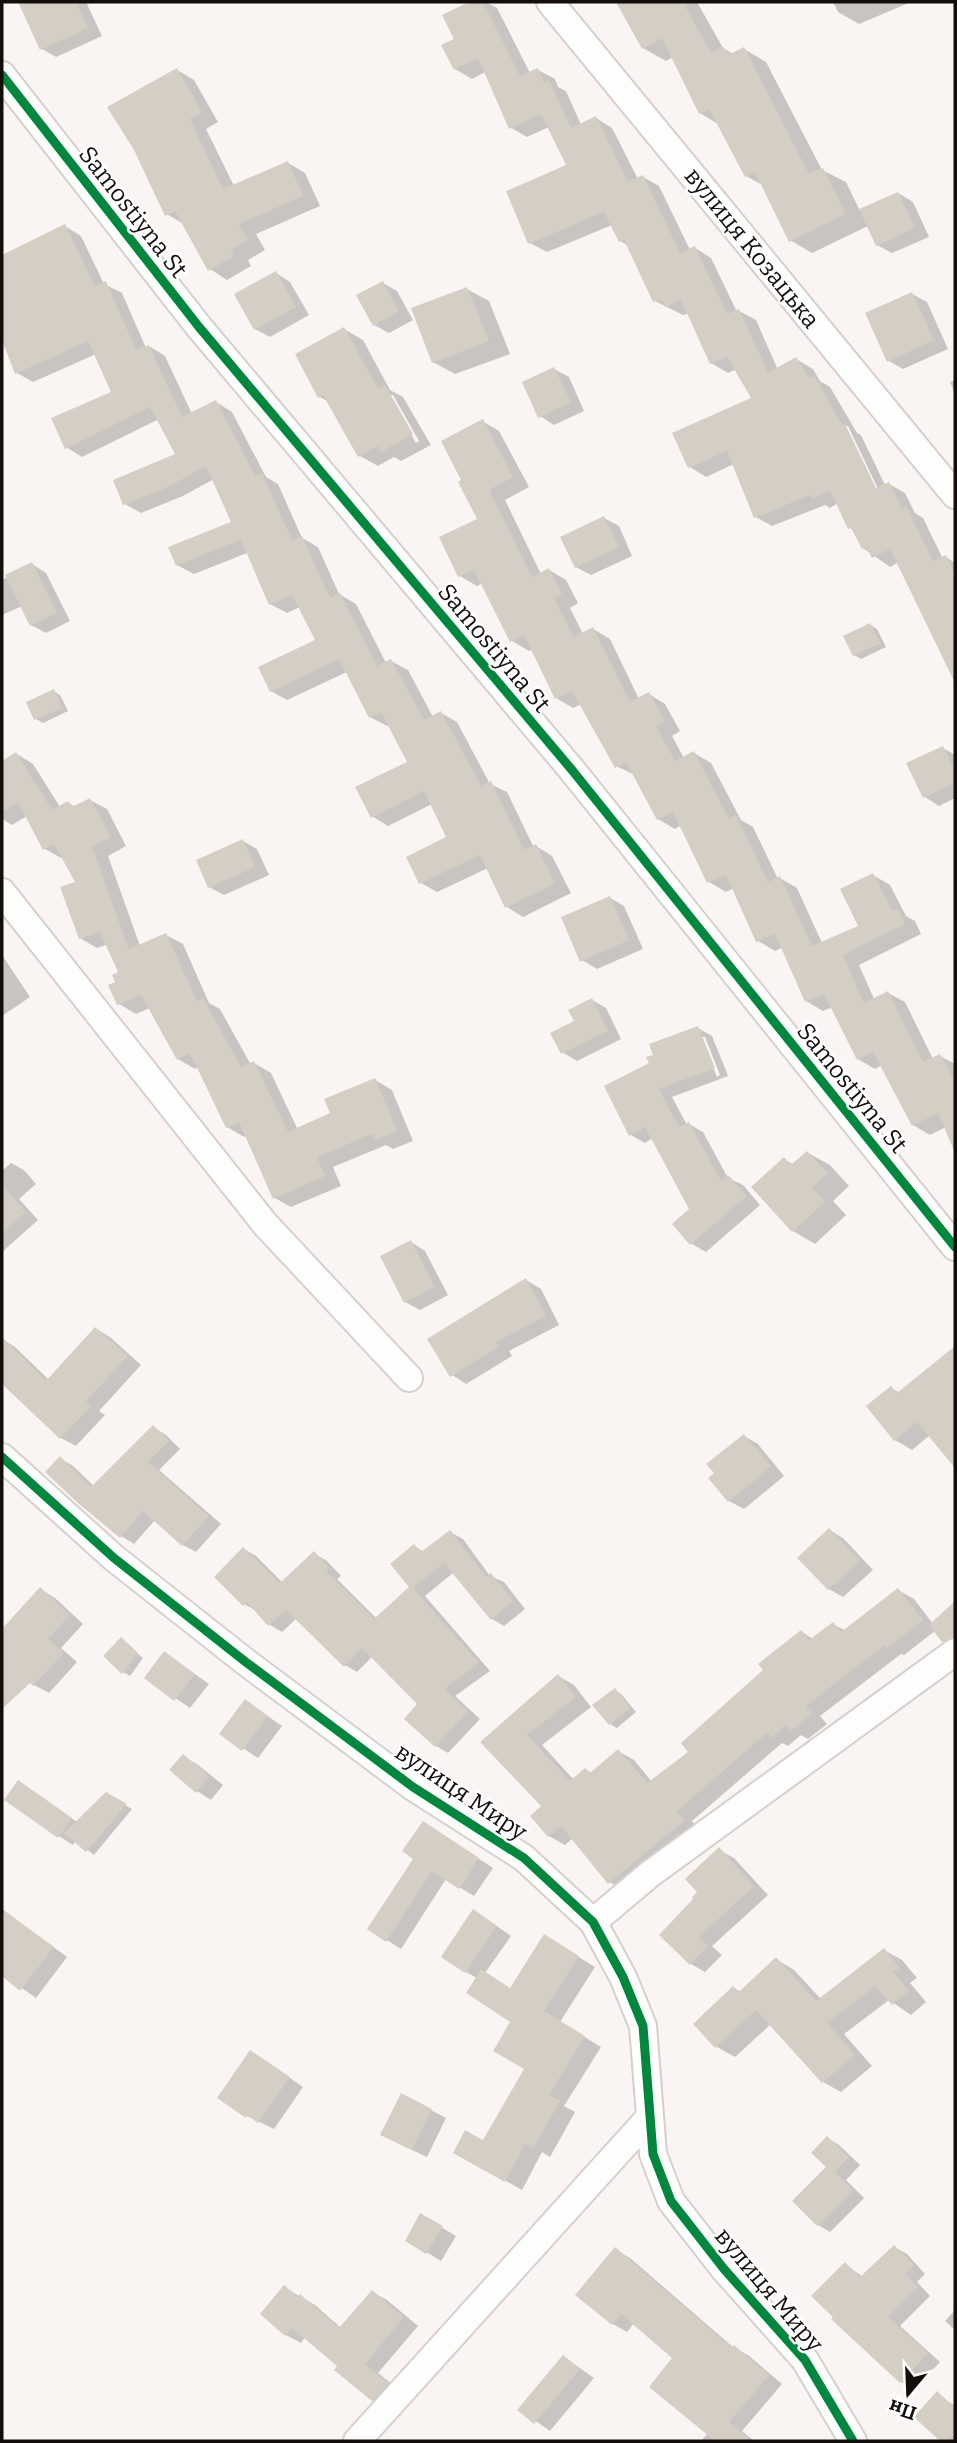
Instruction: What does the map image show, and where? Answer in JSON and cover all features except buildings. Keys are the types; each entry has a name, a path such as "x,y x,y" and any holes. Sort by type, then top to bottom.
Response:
{"street":[{"name":"вулиця Козацька","path":"550,2 955,495"},
{"name":"Samostiyna St","path":"2,75 199,327 572,770 955,1247"},
{"path":"2,892 265,1224 409,1378"},
{"name":"вулиця Миру","path":"2,1457 114,1558 236,1654 413,1787 524,1858 593,1922 623,1977 643,2026 648,2119 653,2154 671,2201 724,2269 805,2360 853,2441"},
{"path":"593,1922 650,1874 955,1652"},
{"path":"357,2441 648,2119"}],"cycle path":[{"path":"2,75 199,327 572,770 955,1247"},
{"path":"2,1457 114,1558 247,1663 413,1787 524,1858 593,1922 623,1977 643,2026 653,2154 671,2201 724,2269 805,2360 853,2441"}]}
